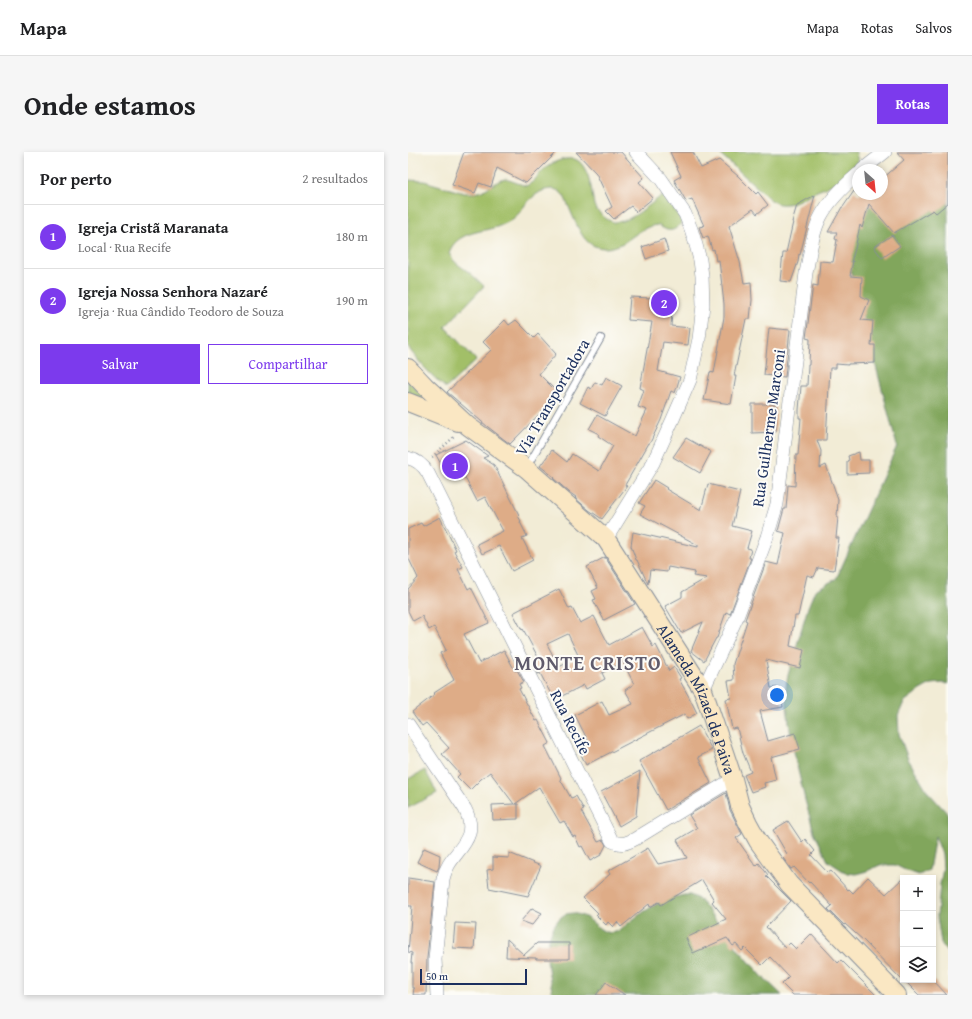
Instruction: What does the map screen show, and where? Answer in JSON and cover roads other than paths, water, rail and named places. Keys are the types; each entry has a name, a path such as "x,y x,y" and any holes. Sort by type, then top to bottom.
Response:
{"street":[{"path":"606,539 652,463 690,380 700,339 703,305 700,260 691,229 684,214 660,179 636,152"},
{"path":"870,164 885,152"},
{"name":"Rua Guilherme Marconi","path":"703,690 737,617 767,537 777,504 806,272 812,244 821,217 826,208 852,180"},
{"path":"408,368 468,426"},
{"path":"408,402 468,426"},
{"name":"Alameda Mizael de Paiva","path":"468,426 527,469 606,539 703,690 733,779 740,806 758,841 789,884 897,995"},
{"name":"Rua Recife","path":"408,458 422,465 428,473 612,841 617,844 626,844 733,779"},
{"path":"408,724 469,815 470,823 469,836 444,873 435,959 436,995"}],"lane":[{"name":"Via Transportadora","path":"527,469 601,338"}],"place":[{"name":"Igreja Nossa Senhora Nazaré","path":"664,303"},
{"name":"Igreja Cristã Maranata","path":"455,466"}],"district":[{"name":"MONTE CRISTO","path":"588,662"}]}
